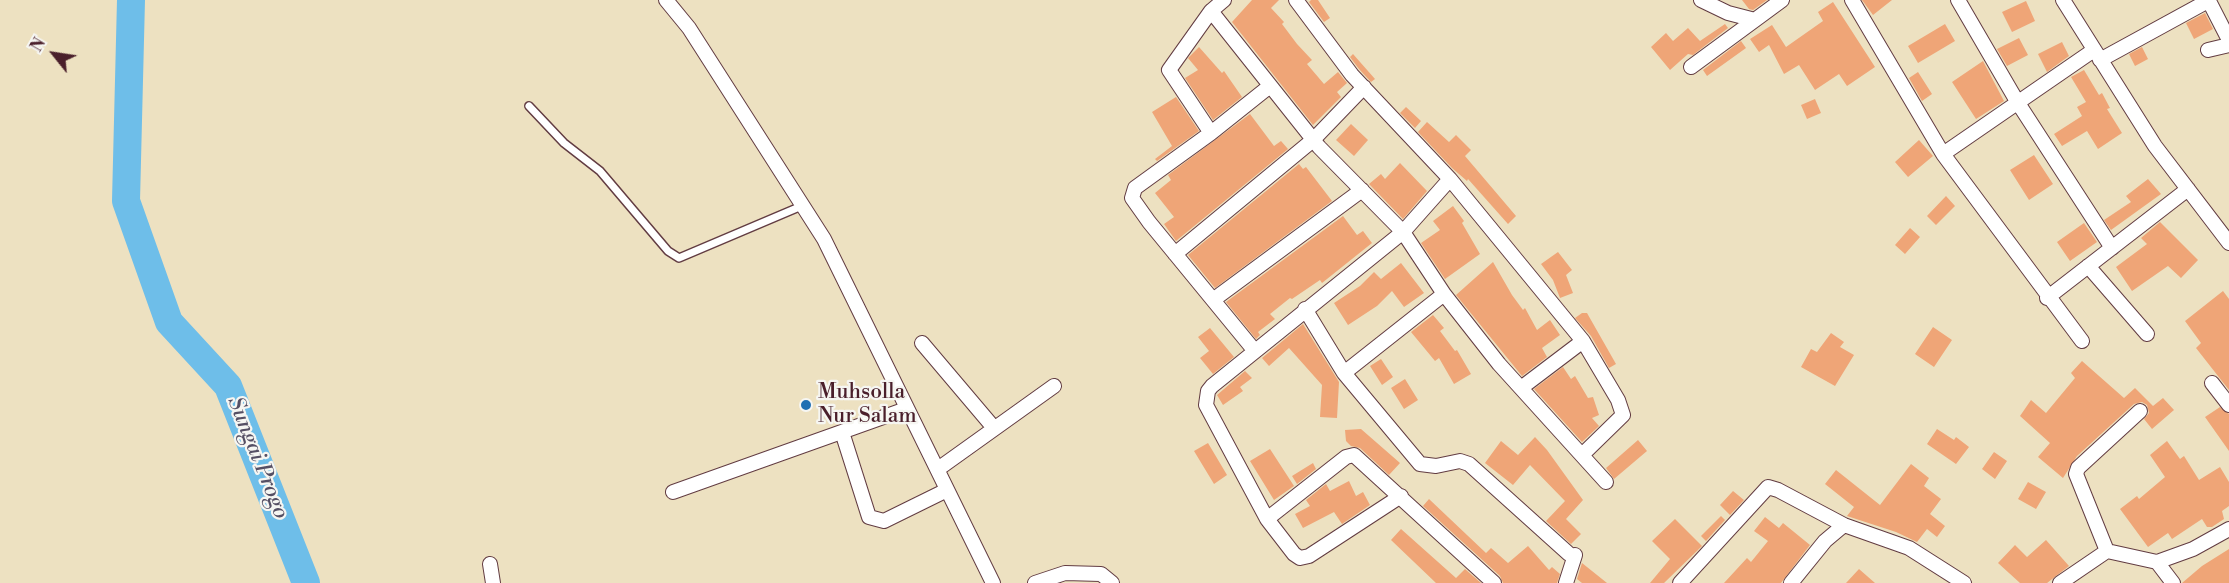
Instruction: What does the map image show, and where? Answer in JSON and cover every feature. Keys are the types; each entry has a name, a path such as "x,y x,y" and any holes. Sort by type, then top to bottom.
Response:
{"street":[{"path":"666,0 689,28 824,239 993,583"},
{"path":"1211,133 1169,70 1210,11 1224,0"},
{"path":"1296,0 1352,75 1450,179 1583,341 1618,400 1623,415 1582,455"},
{"path":"1701,0 1706,5 1755,20"},
{"path":"1691,67 1782,0"},
{"path":"1852,0 1943,154 2047,298 2082,341"},
{"path":"1958,0 2018,103 2112,248"},
{"path":"2063,0 2154,146 2229,243"},
{"path":"1943,154 2018,103 2097,55 2206,2 2210,3 2229,40"},
{"path":"1210,11 1313,140 1403,232 1444,294 1521,388 1606,482"},
{"path":"2208,50 2229,45"},
{"path":"1254,350 1139,209 1132,193 1270,86"},
{"path":"1175,254 1313,140 1364,87"},
{"path":"1401,496 1309,556 1300,558 1294,554 1267,519 1206,405 1208,391 1254,350 1403,232 1450,179"},
{"path":"2047,298 2188,189"},
{"path":"1213,300 1362,190"},
{"path":"2088,266 2147,334"},
{"path":"1344,373 1444,294"},
{"path":"1305,309 1344,373 1420,464 1436,466 1460,461 1468,464 1572,555 1566,583"},
{"path":"1521,388 1583,341"},
{"path":"922,343 994,428"},
{"path":"2212,383 2229,405"},
{"path":"938,469 1054,386"},
{"path":"673,492 906,409"},
{"path":"2107,551 2076,474 2078,468 2140,411"},
{"path":"842,432 869,517 884,521 947,490"},
{"path":"1267,519 1350,455 1360,458 1494,583"},
{"path":"1680,583 1768,487 1844,525 1910,548 1964,583"},
{"path":"1791,583 1825,541 1844,525"},
{"path":"2060,583 2107,551 2157,562 2193,549 2229,530"},
{"path":"2157,562 2173,583"},
{"path":"490,564 493,583"},
{"path":"1035,583 1065,573 1101,574 1112,583"}],"lane":[{"path":"529,106 564,142 600,171 668,251 679,258 804,206"}],"building":[{"path":"1252,0 1279,0 1271,8 1284,22 1282,24 1297,44 1312,60 1307,64 1324,84 1338,72 1347,83 1337,92 1341,97 1313,125 1232,22"},
{"path":"1318,0 1330,18 1324,22 1309,2"},
{"path":"1742,0 1767,0 1753,10 1749,9"},
{"path":"1862,0 1892,0 1873,15"},
{"path":"2026,1 2035,21 2012,32 2002,12"},
{"path":"1833,2 1875,67 1847,86 1839,74 1815,90 1799,65 1784,74 1769,45 1759,52 1750,39 1772,25 1786,47 1823,21 1818,12"},
{"path":"2205,13 2213,29 2194,39 2186,23"},
{"path":"1725,24 1728,28 1693,55 1688,54 1670,70 1651,47 1666,33 1673,41 1688,28 1700,41"},
{"path":"1945,24 1955,41 1918,63 1908,46"},
{"path":"2019,38 2028,55 2007,66 1997,49"},
{"path":"1741,41 1746,48 1707,76 1703,70"},
{"path":"2062,42 2069,56 2047,72 2038,54"},
{"path":"1199,47 1222,73 1224,71 1242,97 1213,120 1185,78 1198,70 1188,58"},
{"path":"2142,47 2148,59 2135,66 2129,54"},
{"path":"1353,54 1375,79 1371,82 1359,69 1350,57"},
{"path":"1983,61 2004,101 1976,119 1952,82"},
{"path":"2084,70 2099,95 2102,93 2110,108 2107,109 2122,133 2098,149 2087,131 2062,146 2054,134 2082,116 2077,107 2086,102 2071,77"},
{"path":"1918,72 1932,94 1922,101 1909,78"},
{"path":"1176,97 1199,131 1157,161 1155,159 1172,146 1152,112"},
{"path":"1815,99 1821,113 1807,119 1801,105"},
{"path":"1406,107 1421,121 1415,128 1400,113"},
{"path":"1250,114 1274,146 1281,141 1288,149 1176,241 1164,224 1174,217 1155,193 1171,180 1168,175"},
{"path":"1427,122 1449,142 1456,135 1471,150 1465,156 1516,216 1508,224 1468,179 1467,181 1452,168 1418,132"},
{"path":"1351,124 1368,140 1354,156 1336,140"},
{"path":"1919,140 1933,156 1908,177 1895,162"},
{"path":"2034,155 2053,184 2029,200 2010,170"},
{"path":"1400,163 1427,191 1403,219 1369,184 1381,174 1385,179"},
{"path":"1299,164 1303,169 1306,167 1332,201 1215,288 1188,255"},
{"path":"2148,179 2161,194 2111,230 2104,220 2131,202 2126,196"},
{"path":"1946,196 1955,206 1936,225 1927,216"},
{"path":"1453,206 1464,221 1462,223 1480,254 1445,279 1421,243 1440,230 1433,221"},
{"path":"1343,216 1357,235 1363,231 1372,243 1322,283 1320,280 1292,299 1290,298 1270,314 1275,319 1258,332 1260,335 1256,339 1226,302"},
{"path":"2160,222 2198,260 2181,278 2168,266 2132,291 2116,267 2147,244 2141,238"},
{"path":"2084,223 2097,242 2070,261 2057,242"},
{"path":"1910,228 1920,237 1905,254 1895,245"},
{"path":"1558,252 1572,270 1566,275 1573,293 1560,298 1553,280 1541,264"},
{"path":"1493,262 1512,295 1523,310 1525,308 1537,330 1550,320 1560,335 1542,348 1547,357 1522,376 1456,295"},
{"path":"1401,263 1424,293 1404,307 1392,291 1377,306 1348,325 1334,303 1360,286 1374,272 1381,279"},
{"path":"2223,291 2229,299 2229,390 2196,348 2201,343 2185,321"},
{"path":"1582,313 1587,313 1616,364 1609,368 1591,336 1575,318"},
{"path":"1433,315 1444,328 1440,331 1455,351 1457,350 1471,374 1454,384 1439,358 1435,361 1411,332"},
{"path":"1303,324 1339,382 1337,418 1320,417 1322,385 1289,348 1269,366 1262,358"},
{"path":"1933,327 1952,340 1934,367 1915,354"},
{"path":"1210,328 1234,357 1213,374 1200,358 1209,351 1198,337"},
{"path":"1831,333 1844,342 1840,347 1854,355 1835,386 1801,367 1811,349 1817,352"},
{"path":"1381,359 1393,377 1382,385 1370,366"},
{"path":"2082,361 2124,398 2135,388 2153,406 2163,398 2174,410 2152,429 2144,419 2149,413 2147,405 2142,402 2134,404 2077,456 2063,478 2038,457 2050,443 2020,416 2031,400 2046,413 2075,378 2071,373"},
{"path":"1563,367 1571,379 1575,376 1588,398 1593,397 1599,415 1592,418 1599,426 1582,442 1534,389"},
{"path":"1245,371 1252,378 1240,387 1243,391 1223,405 1217,395"},
{"path":"1405,379 1418,400 1404,409 1391,388"},
{"path":"2220,407 2229,414 2229,451 2205,417"},
{"path":"1361,429 1400,463 1389,475 1360,448 1351,446 1346,441 1345,430"},
{"path":"1937,429 1954,440 1956,437 1969,447 1956,464 1927,444"},
{"path":"1535,437 1583,500 1566,519 1581,534 1571,544 1546,521 1565,501 1530,465 1513,485 1485,463 1501,441 1518,455"},
{"path":"1638,440 1647,451 1614,479 1606,468"},
{"path":"2167,441 2180,459 2184,456 2199,480 2220,467 2229,482 2229,506 2222,511 2224,519 2212,527 2207,527 2202,519 2172,539 2168,533 2148,547 2120,509 2137,496 2139,499 2165,477 2150,455"},
{"path":"1208,443 1227,475 1214,484 1194,451"},
{"path":"1270,449 1294,486 1274,500 1250,461"},
{"path":"1994,452 2007,461 1995,479 1982,469"},
{"path":"1313,463 1316,469 1297,484 1292,476"},
{"path":"1911,464 1929,478 1924,486 1941,499 1930,514 1945,526 1937,537 1927,529 1917,542 1896,532 1847,516 1854,507 1825,484 1836,470 1880,505"},
{"path":"1349,481 1356,496 1363,492 1370,505 1342,524 1334,512 1303,528 1295,514 1310,506 1306,500 1326,484 1330,491"},
{"path":"2028,482 2046,492 2036,509 2018,499"},
{"path":"1733,491 1744,500 1730,515 1720,505"},
{"path":"1429,499 1486,553 1491,548 1508,563 1528,546 1549,570 1552,567 1560,574 1557,583 1503,583 1500,576 1423,506"},
{"path":"1721,516 1725,520 1706,541 1701,536"},
{"path":"1765,517 1779,528 1783,523 1810,545 1781,583 1724,583 1747,558 1751,562 1768,541 1754,531"},
{"path":"1675,519 1702,546 1664,583 1650,583 1670,559 1652,541"},
{"path":"1401,529 1456,578 1465,569 1481,583 1436,583 1391,540"},
{"path":"2046,540 2069,566 2047,583 2020,583 1998,563 2015,545 2027,557"},
{"path":"2229,549 2229,583 2182,583 2202,566"},
{"path":"1582,563 1607,583 1582,583 1577,579"},
{"path":"1859,569 1875,583 1846,583"}],"waterway":[{"name":"Sungai Progo","path":"131,0 126,201 169,322 228,386 306,583"}],"place":[{"name":"Muhsolla Nur Salam","path":"806,405"}]}
